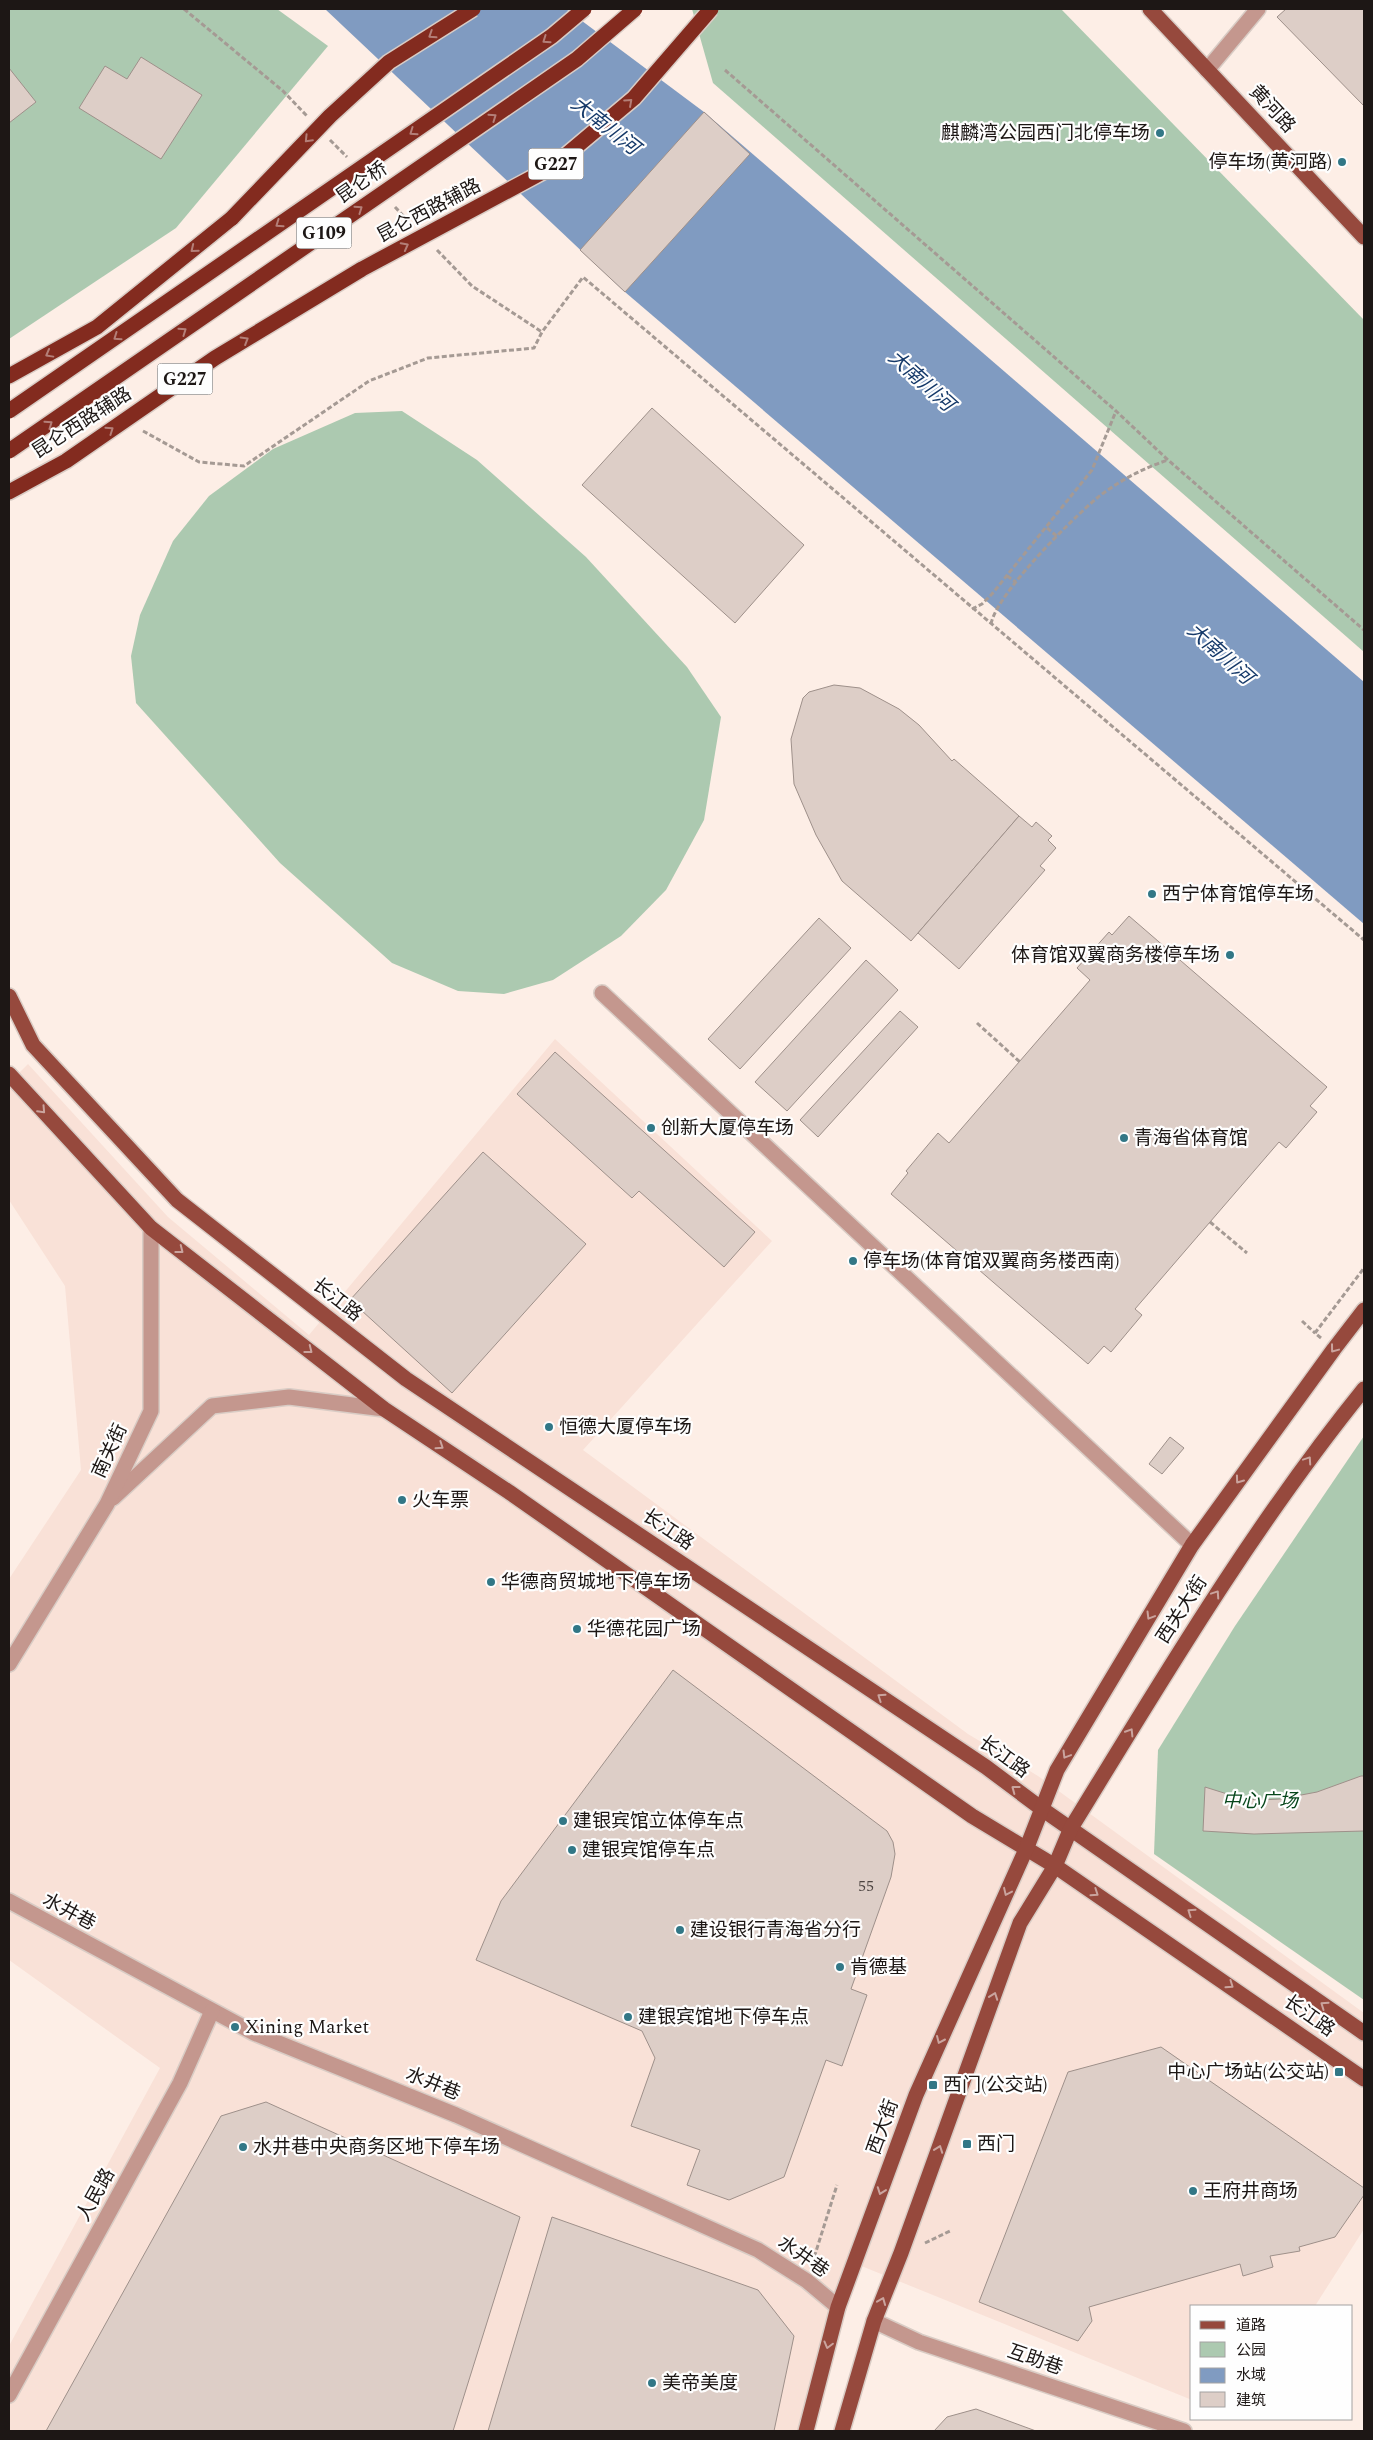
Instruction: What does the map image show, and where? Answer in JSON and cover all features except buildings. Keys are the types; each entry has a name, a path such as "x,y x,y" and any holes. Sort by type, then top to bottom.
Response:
{"highway":[{"path":"9,376 97,327 232,218 330,116 390,62 473,9"},
{"name":"昆仑桥","path":"9,411 552,36 584,9"},
{"name":"昆仑桥","path":"9,452 577,59 636,9"},
{"name":"昆仑西路辅路","path":"9,492 66,461 215,358 362,269 552,167 634,98 711,9"}],"main road":[{"name":"黄河路","path":"1150,9 1362,231"},
{"name":"长江路","path":"9,996 33,1046 177,1200 406,1379 986,1767 1042,1809 1364,2033"},
{"name":"长江路","path":"9,1074 151,1228 384,1409 509,1492 972,1816 1055,1866 1364,2079"},
{"name":"西大街","path":"806,2431 838,2308 916,2095 1027,1848 1057,1770 1192,1545 1364,1310"},
{"name":"西关大街","path":"1055,1866 1071,1828 1201,1616 1314,1451 1364,1390"},
{"path":"842,2431 874,2321 901,2254 1020,1923 1055,1866"}],"street":[{"path":"1207,70 1258,9"},
{"path":"602,993 1192,1545"},
{"name":"南关街","path":"9,1664 107,1504 151,1411 151,1228"},
{"path":"107,1504 212,1406 288,1397 384,1409"},
{"name":"水井巷","path":"9,1902 254,2033 456,2115 758,2250 807,2281 838,2308"},
{"name":"人民路","path":"9,2395 180,2083 212,2011"},
{"name":"互助巷","path":"874,2321 919,2342 1184,2431"}],"path":[{"path":"725,70 1364,630"},
{"path":"125,420 199,462 244,466 369,381 428,358 534,348 542,332 583,277 1364,940"},
{"path":"972,609 982,604 1007,576 1092,470 1116,411"},
{"path":"991,625 992,618 1016,582 1097,498 1146,467 1168,460"},
{"path":"1047,528 1058,537"},
{"path":"1007,576 1016,582"},
{"path":"977,1023 1020,1062"},
{"path":"1210,1222 1247,1253"},
{"path":"1315,1333 1364,1268"},
{"path":"1302,1321 1334,1349"},
{"path":"807,2281 836,2186"}],"shaded area":[{"path":"555,1039 772,1241 583,1450 968,1734 1038,1776 1364,2013 1364,2229 1316,2305 1190,2305 1190,2399 854,2263 829,2330 798,2431 9,2431 9,2346 160,2068 9,1960 9,1579 81,1470 65,1286 9,1200 9,1083 28,1064 168,1217 309,1335"}],"green space":[{"path":"9,9 277,9 328,46 176,228 9,339"},
{"path":"692,9 1061,9 1364,320 1364,652 713,83"},
{"path":"402,411 477,460 586,557 687,667 721,717 704,820 666,890 621,936 553,980 504,994 458,991 392,963 280,863 136,703 131,656 140,615 173,541 209,496 273,449 355,413"},
{"name":"中心广场","path":"1364,1436 1364,2000 1154,1854 1158,1750 1235,1626"}],"water":[{"name":"大南川河","path":"325,9 566,9 704,112 1364,682 1364,924 625,292"}],"place":[{"name":"麒麟湾公园西门北停车场","path":"1160,133"},
{"name":"停车场(黄河路)","path":"1342,162"},
{"name":"西宁体育馆停车场","path":"1152,894"},
{"name":"体育馆双翼商务楼停车场","path":"1230,955"},
{"name":"创新大厦停车场","path":"651,1128"},
{"name":"青海省体育馆","path":"1124,1138"},
{"name":"停车场(体育馆双翼商务楼西南)","path":"853,1261"},
{"name":"恒德大厦停车场","path":"549,1427"},
{"name":"火车票","path":"402,1500"},
{"name":"华德商贸城地下停车场","path":"491,1582"},
{"name":"华德花园广场","path":"577,1629"},
{"name":"建银宾馆立体停车点","path":"563,1821"},
{"name":"建银宾馆停车点","path":"572,1850"},
{"name":"建设银行青海省分行","path":"680,1930"},
{"name":"肯德基","path":"840,1967"},
{"name":"建银宾馆地下停车点","path":"628,2017"},
{"name":"Xining Market","path":"235,2027"},
{"name":"中心广场站(公交站)","path":"1339,2072"},
{"name":"西门(公交站)","path":"933,2085"},
{"name":"西门","path":"967,2144"},
{"name":"水井巷中央商务区地下停车场","path":"243,2147"},
{"name":"王府井商场","path":"1193,2191"},
{"name":"美帝美度","path":"652,2383"}]}
